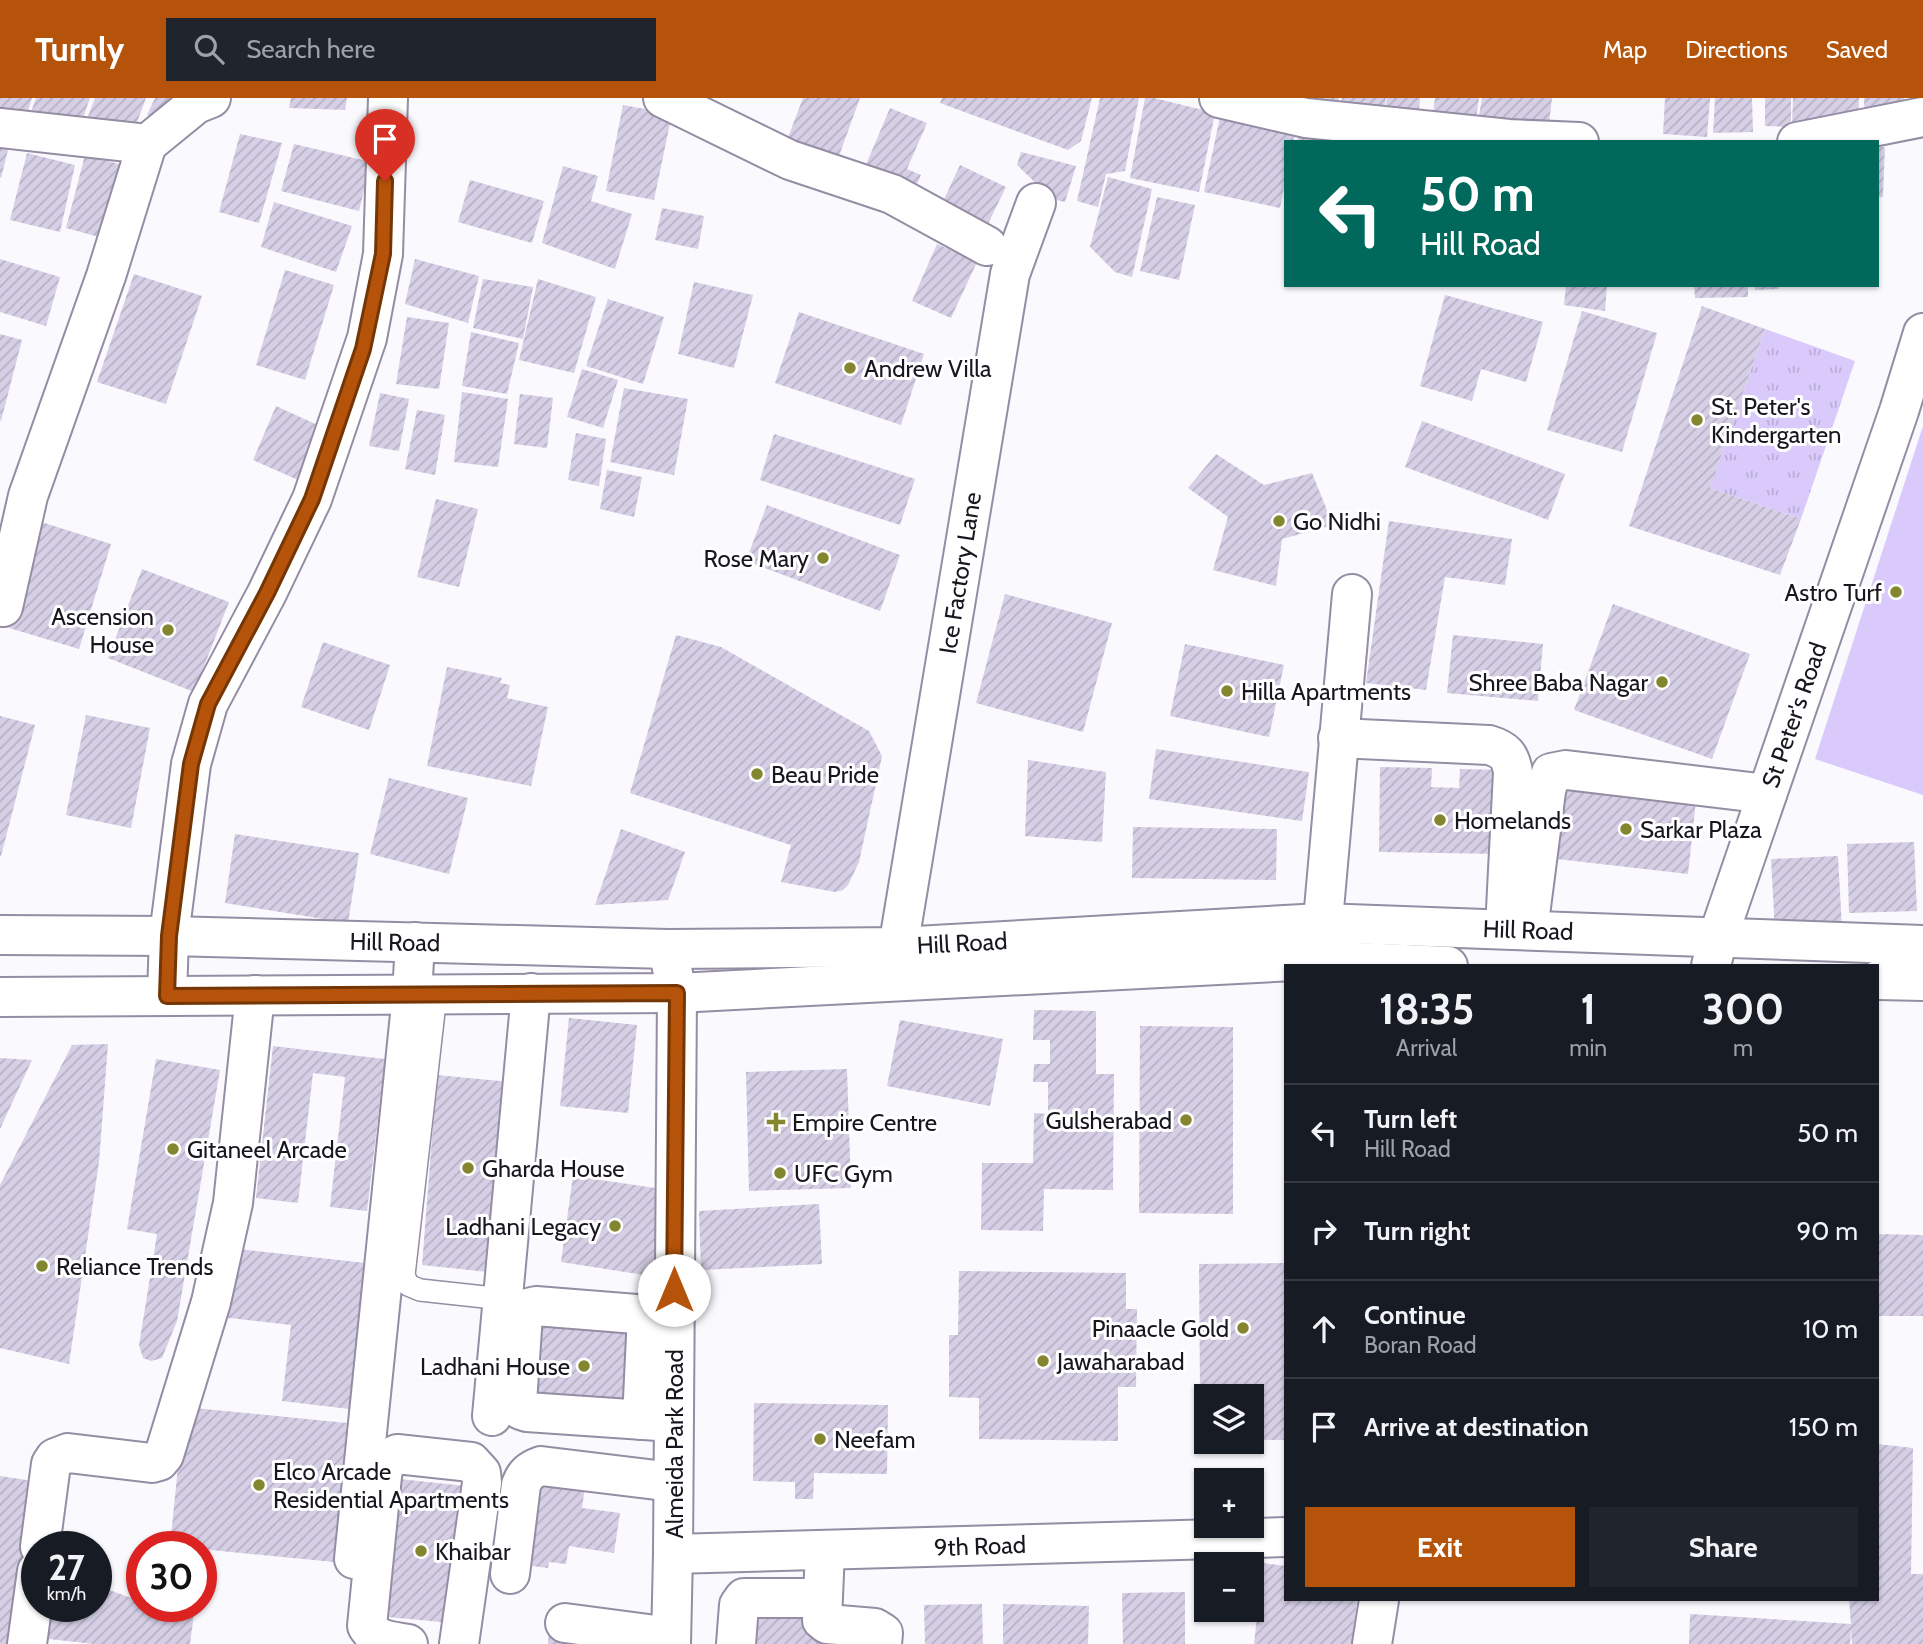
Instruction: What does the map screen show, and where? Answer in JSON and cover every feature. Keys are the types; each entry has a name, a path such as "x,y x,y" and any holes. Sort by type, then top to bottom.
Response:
{"street":[{"path":"3,607 29,496 106,276 147,144 196,104 211,98"},
{"path":"167,996 169,936 191,764 208,704 267,593 312,499 367,338 383,254 388,98"},
{"path":"663,98 790,160 892,194 987,246"},
{"path":"1219,98 1306,118 1532,140"},
{"path":"1807,140 1923,117"},
{"path":"0,128 147,144"},
{"name":"Ice Factory Lane","path":"895,964 1010,274 1036,203"},
{"name":"St Peter's Road","path":"1714,951 1899,411 1923,333"},
{"path":"1320,960 1321,923 1352,594"},
{"path":"1338,738 1489,745 1504,750 1511,758 1513,772 1517,930"},
{"path":"1517,930 1551,773 1566,770 1767,794"},
{"name":"Hill Road","path":"0,997 677,993 895,964 1321,923 1517,930 1714,951 1923,945"},
{"name":"Hill Road","path":"0,935 169,936 668,949 895,964 1320,960 1405,964"},
{"path":"354,1559 424,994 415,942"},
{"name":"Almeida Park Road","path":"668,949 677,993 660,1316 658,1421 673,1482 671,1640"},
{"path":"1879,980 1923,981"},
{"path":"492,1416 531,993"},
{"path":"42,1531 51,1464 55,1458 68,1453 152,1463 159,1461 164,1455 211,1302 233,1203 255,995"},
{"path":"658,1421 527,1412 521,1410 517,1403 523,1314 528,1308 536,1306 660,1316"},
{"path":"408,1644 380,1639 373,1635 367,1626 384,1464 397,1454 471,1462 481,1473 482,1483 458,1644"},
{"path":"510,1574 520,1485 531,1469 541,1466 673,1482"},
{"name":"9th Road","path":"674,1554 1284,1537"},
{"path":"825,1550 823,1622 875,1628 883,1633 882,1644"},
{"path":"736,1644 739,1605 744,1598 822,1598"},
{"path":"1372,1644 1379,1601"},
{"path":"27,1644 30,1622"},
{"path":"565,1623 629,1638 671,1640"}],"lane":[{"path":"424,994 404,1275 408,1285 420,1290 503,1299"}],"green space":[{"path":"1765,329 1855,361 1801,519 1710,488"},
{"name":"Astro Turf","path":"1923,426 1923,795 1815,759"}],"building":[{"path":"0,98 32,98 24,124 0,117"},
{"path":"36,98 90,98 78,132 30,115"},
{"path":"95,98 146,98 130,141 85,124"},
{"path":"155,98 212,98 169,127 147,115"},
{"path":"291,98 347,98 345,110 289,108"},
{"path":"803,98 860,98 835,167 784,148"},
{"path":"942,98 1092,98 1081,141 1068,150 940,103"},
{"path":"1100,98 1139,98 1125,171 1106,174 1098,207 1077,201"},
{"path":"1145,98 1215,113 1199,192 1130,178"},
{"path":"1314,98 1339,98 1335,113 1311,110"},
{"path":"1342,98 1386,98 1383,116 1361,113 1361,101 1359,114 1340,111"},
{"path":"1387,98 1420,98 1418,121 1384,117"},
{"path":"1435,98 1479,98 1476,118 1433,113"},
{"path":"1482,98 1552,98 1548,132 1478,122"},
{"path":"1665,98 1710,98 1707,137 1663,134"},
{"path":"1715,98 1752,98 1753,132 1713,133"},
{"path":"1765,98 1791,98 1791,127 1765,126"},
{"path":"1793,98 1859,98 1858,127 1792,126"},
{"path":"1864,98 1904,98 1906,116 1865,122"},
{"path":"623,105 672,114 654,200 606,191"},
{"path":"890,108 927,123 907,169 921,175 912,195 862,174"},
{"path":"1220,117 1294,136 1293,140 1284,140 1284,187 1280,208 1204,192"},
{"path":"1300,129 1313,132 1311,140 1297,140"},
{"path":"1317,129 1350,140 1314,140"},
{"path":"0,131 12,134 1,178 0,177"},
{"path":"240,134 282,143 259,223 219,212"},
{"path":"294,144 371,162 359,211 281,191"},
{"path":"1879,147 1885,147 1883,197 1879,197"},
{"path":"1021,152 1076,166 1065,202 1052,199 1017,165"},
{"path":"27,153 75,165 60,232 10,220"},
{"path":"85,155 130,167 110,240 66,228"},
{"path":"960,165 1006,187 984,232 939,210"},
{"path":"563,166 598,176 591,201 632,214 615,269 542,243"},
{"path":"1108,177 1152,189 1132,277 1115,272 1090,247"},
{"path":"470,180 544,201 532,243 458,222"},
{"path":"1157,197 1195,205 1179,280 1140,271"},
{"path":"274,202 352,226 336,272 261,247"},
{"path":"662,208 704,216 698,249 655,240"},
{"path":"937,244 977,262 951,318 912,301"},
{"path":"0,259 60,277 46,326 0,312"},
{"path":"415,259 479,276 468,323 405,304"},
{"path":"285,270 334,285 305,380 256,365"},
{"path":"134,274 202,296 166,404 97,382"},
{"path":"483,279 533,287 523,339 473,328"},
{"path":"538,279 596,297 574,373 519,360"},
{"path":"694,282 753,295 734,368 678,354"},
{"path":"1566,287 1607,287 1605,311 1564,305"},
{"path":"1694,287 1748,287 1748,297 1695,298"},
{"path":"1755,287 1779,287 1779,289 1755,290"},
{"path":"1445,295 1543,322 1526,382 1481,369 1472,401 1420,386"},
{"path":"608,299 664,317 643,384 586,366"},
{"path":"1702,306 1765,329 1710,488 1801,519 1780,575 1629,526"},
{"path":"1582,311 1657,333 1622,452 1547,430"},
{"name":"Andrew Villa","path":"799,312 924,354 901,425 775,383"},
{"path":"407,317 449,323 439,389 396,384"},
{"path":"471,332 519,343 507,394 462,386"},
{"path":"0,334 22,340 1,421 0,420"},
{"path":"582,369 618,380 603,428 567,417"},
{"path":"624,388 688,399 674,475 610,462"},
{"path":"462,392 508,399 498,467 454,462"},
{"path":"380,393 409,399 399,451 369,446"},
{"path":"520,394 553,398 547,448 514,444"},
{"path":"276,406 322,427 298,480 253,460"},
{"path":"417,410 445,415 435,475 405,469"},
{"path":"1422,421 1565,474 1548,520 1405,467"},
{"path":"576,433 606,439 599,486 568,480"},
{"path":"774,434 915,479 900,525 760,480"},
{"name":"Go Nidhi","path":"1216,454 1264,485 1312,473 1333,525 1282,539 1276,586 1213,570 1228,517 1188,488"},
{"path":"607,470 642,477 634,517 600,509"},
{"path":"436,499 478,509 459,587 417,577"},
{"name":"Rose Mary","path":"767,505 900,555 880,611 746,561"},
{"path":"38,521 111,544 79,649 6,627"},
{"path":"1389,521 1512,539 1505,585 1445,577 1426,690 1366,683"},
{"name":"Ascension House","path":"142,569 229,602 194,692 108,658"},
{"path":"1005,594 1112,623 1083,732 976,703"},
{"name":"Shree Baba Nagar","path":"1613,604 1750,654 1712,759 1574,710"},
{"name":"Beau Pride","path":"676,635 721,647 869,731 882,756 859,862 843,890 835,892 781,882 791,845 630,793"},
{"path":"1453,635 1543,644 1538,701 1447,693"},
{"path":"323,642 390,665 369,730 301,707"},
{"name":"Hilla Apartments","path":"1185,644 1284,665 1269,737 1170,716"},
{"path":"447,667 502,678 500,683 510,685 507,698 548,707 531,786 427,766"},
{"path":"86,715 150,728 131,828 66,815"},
{"path":"0,716 35,725 1,856 0,856"},
{"path":"1156,749 1309,772 1302,821 1149,799"},
{"path":"1028,760 1106,772 1102,842 1025,836"},
{"name":"Homelands","path":"1380,767 1432,768 1431,787 1459,788 1460,769 1502,770 1501,854 1379,852"},
{"path":"389,778 468,798 449,874 370,854"},
{"name":"Sarkar Plaza","path":"1565,785 1696,800 1688,874 1557,859"},
{"path":"1133,827 1277,829 1276,880 1132,878"},
{"path":"621,829 685,852 668,900 595,905"},
{"path":"235,834 359,853 348,923 225,903"},
{"path":"1914,842 1917,911 1849,913 1847,844"},
{"path":"1838,856 1842,928 1775,932 1771,859"},
{"path":"1034,1010 1096,1011 1096,1074 1114,1074 1113,1190 1044,1189 1043,1231 981,1230 982,1163 1033,1163 1034,1113 1048,1114 1048,1082 1033,1082 1034,1064 1050,1064 1050,1040 1033,1040"},
{"path":"569,1018 637,1025 628,1113 560,1106"},
{"path":"900,1020 1003,1039 990,1106 887,1086"},
{"name":"Gulsherabad","path":"1140,1026 1233,1027 1233,1214 1139,1213"},
{"name":"Reliance Trends","path":"108,1044 99,1162 69,1364 0,1348 0,1185 72,1045"},
{"path":"273,1046 385,1059 367,1211 330,1207 345,1077 313,1073 298,1203 256,1198"},
{"path":"0,1058 32,1060 0,1129"},
{"name":"Gitaneel Arcade","path":"156,1059 220,1070 177,1321 162,1358 151,1361 143,1358 139,1345 157,1234 127,1229"},
{"path":"847,1069 851,1188 749,1191 746,1072"},
{"name":"Gharda House","path":"437,1075 510,1082 488,1272 422,1265"},
{"name":"Ladhani Legacy","path":"573,1176 669,1190 657,1277 561,1262"},
{"path":"819,1204 822,1264 701,1270 699,1211"},
{"path":"1879,1234 1923,1235 1923,1316 1879,1316"},
{"name":"Elco Arcade Residential Apartments","path":"229,1248 375,1264 358,1410 282,1401 291,1325 221,1317"},
{"name":"Pinaacle Gold","path":"1284,1263 1284,1440 1264,1440 1264,1384 1200,1384 1199,1264"},
{"name":"Jawaharabad","path":"959,1271 1126,1273 1126,1309 1137,1309 1136,1387 1118,1387 1118,1441 979,1439 979,1398 949,1397 949,1335 958,1335"},
{"name":"Ladhani House","path":"533,1324 641,1332 635,1408 527,1400"},
{"name":"Neefam","path":"754,1403 888,1405 887,1474 814,1473 813,1499 795,1499 795,1482 753,1481"},
{"name":"Elco Arcade Residential Apartments","path":"184,1407 347,1423 334,1562 217,1551 217,1531 172,1531"},
{"path":"1879,1444 1913,1448 1911,1574 1923,1574 1923,1644 1852,1644 1851,1629 1850,1644 1689,1644 1690,1614 1851,1624 1849,1601 1879,1601"},
{"path":"0,1476 33,1481 25,1531 21,1531 21,1559 8,1644 0,1644"},
{"name":"Khaibar","path":"390,1478 465,1486 452,1623 377,1616"},
{"path":"531,1479 586,1480 582,1508 620,1513 614,1553 569,1546 566,1564 549,1562 548,1568 532,1566 533,1557 520,1555"},
{"path":"1264,1563 1284,1566 1284,1601 1357,1601 1352,1644 1254,1644 1256,1622 1264,1622"},
{"path":"112,1591 126,1596 126,1622 193,1622 190,1644 94,1644 40,1638 42,1622 112,1622"},
{"path":"1185,1592 1185,1644 1123,1644 1122,1593"},
{"path":"746,1601 817,1608 871,1644 742,1644"},
{"path":"982,1604 983,1644 925,1644 924,1605"},
{"path":"1003,1604 1089,1606 1088,1644 1003,1644"},
{"path":"549,1630 598,1644 548,1644"}],"place":[{"name":"Andrew Villa","path":"850,368"},
{"name":"St. Peter's Kindergarten","path":"1697,420"},
{"name":"Go Nidhi","path":"1279,521"},
{"name":"Rose Mary","path":"823,558"},
{"name":"Astro Turf","path":"1896,592"},
{"name":"Ascension House","path":"168,630"},
{"name":"Shree Baba Nagar","path":"1662,682"},
{"name":"Hilla Apartments","path":"1227,691"},
{"name":"Beau Pride","path":"757,774"},
{"name":"Homelands","path":"1440,820"},
{"name":"Sarkar Plaza","path":"1626,829"},
{"name":"Gulsherabad","path":"1186,1120"},
{"name":"Empire Centre","path":"776,1122"},
{"name":"Gitaneel Arcade","path":"173,1149"},
{"name":"Gharda House","path":"468,1168"},
{"name":"UFC Gym","path":"780,1173"},
{"name":"Ladhani Legacy","path":"615,1226"},
{"name":"Reliance Trends","path":"42,1266"},
{"name":"Pinaacle Gold","path":"1243,1328"},
{"name":"Jawaharabad","path":"1043,1361"},
{"name":"Ladhani House","path":"584,1366"},
{"name":"Neefam","path":"820,1439"},
{"name":"Elco Arcade Residential Apartments","path":"259,1485"},
{"name":"Khaibar","path":"421,1551"}],"route":[{"path":"385,181 383,254 367,338 312,499 267,593 208,704 191,764 169,936 167,996 677,993 674,1290"}]}
